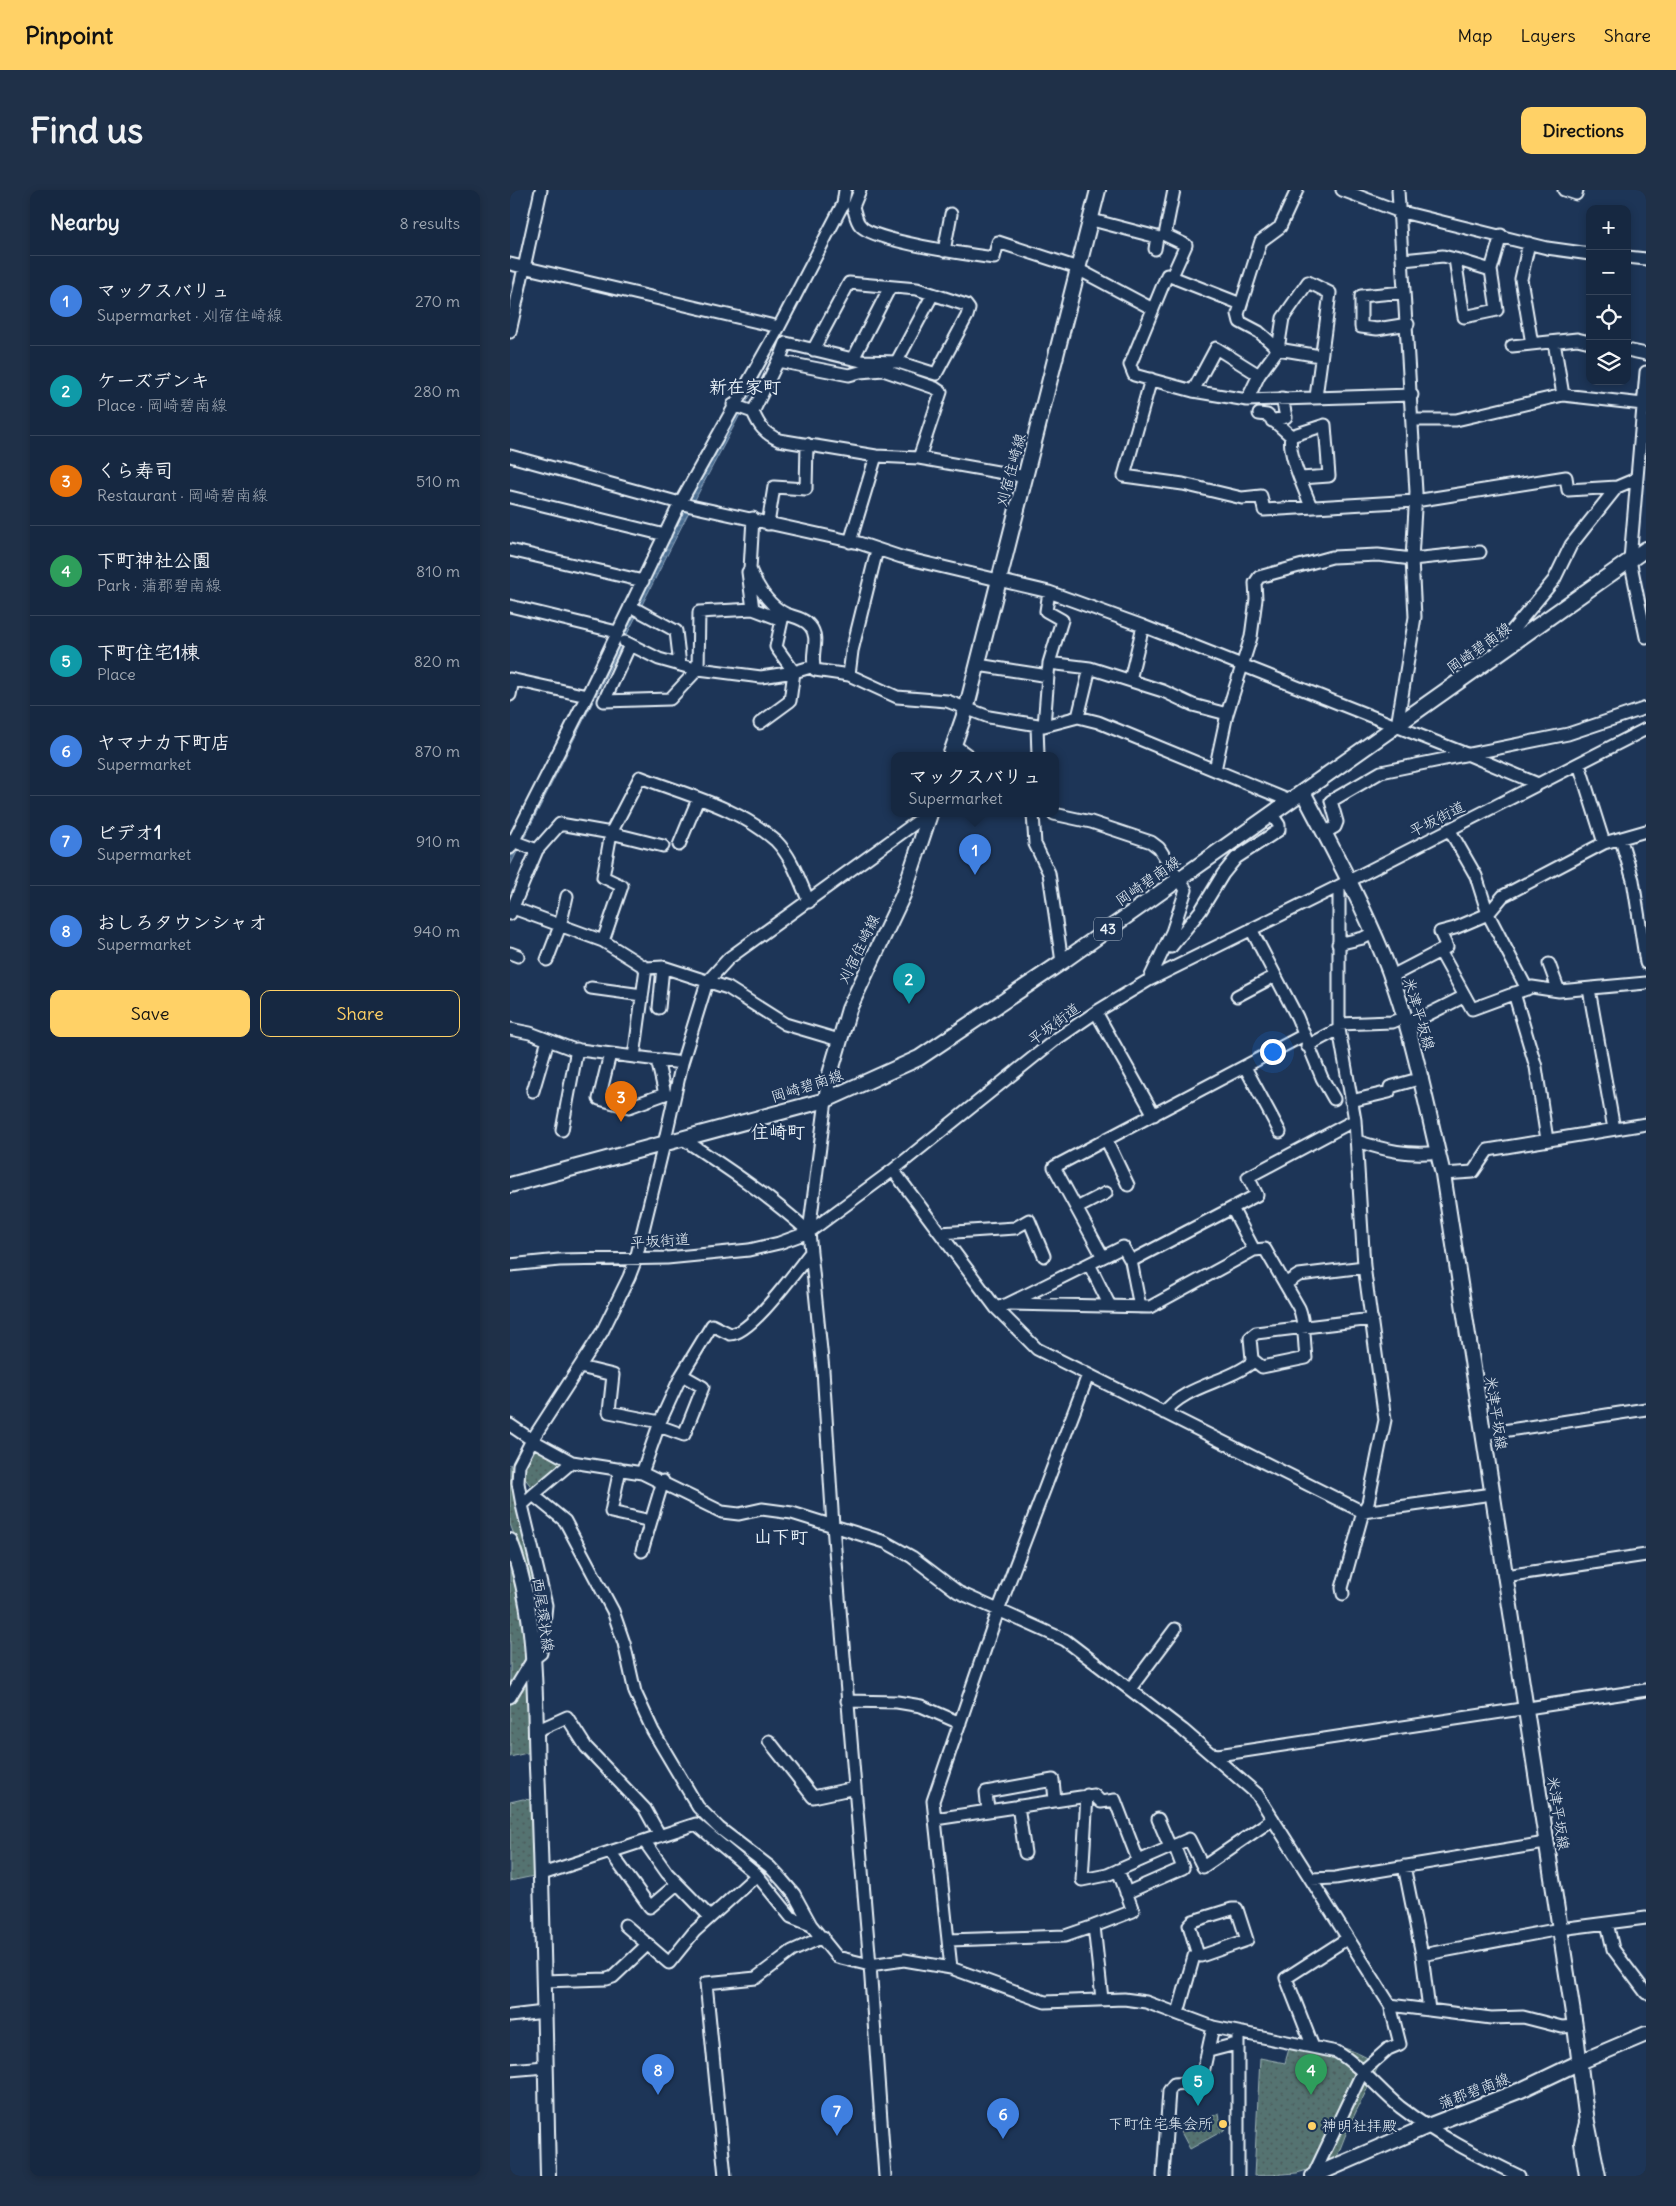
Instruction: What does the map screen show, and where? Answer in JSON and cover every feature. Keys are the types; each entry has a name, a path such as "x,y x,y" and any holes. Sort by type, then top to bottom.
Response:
{"main road":[{"name":"刈宿住崎線","path":"952,751 966,710 978,665 1092,220 1098,190"},
{"name":"岡崎碧南線","path":"510,1185 826,1100 919,1058 1062,962 1646,549"},
{"name":"米津平坂線","path":"1303,792 1324,832 1344,883 1372,932 1390,976 1422,1078 1443,1174 1576,2026 1587,2122"},
{"name":"刈宿住崎線","path":"826,1100 830,1074 839,1040 864,974 902,895 929,817"},
{"name":"西尾環状線","path":"510,1541 519,1564 530,1612 533,1659 542,1874 548,2176"},
{"name":"蒲郡碧南線","path":"1313,2176 1337,2171 1428,2126 1521,2090 1646,2034"},
{"path":"1587,2122 1582,2143 1587,2176"},
{"path":"1587,2122 1598,2176"}],"street":[{"path":"510,332 541,190"},
{"path":"845,190 848,205 860,226 871,233 944,252 994,258 998,242 1079,269 1152,308"},
{"path":"537,850 511,843 587,696 680,503 733,405 848,205 860,190"},
{"path":"1172,276 1186,245 1165,235 1174,190"},
{"path":"1297,190 1280,226 1261,241 1238,314 1240,322 1259,332 1278,349 1320,356"},
{"path":"1342,190 1398,210 1547,248 1586,253"},
{"path":"1397,726 1415,617 1412,559 1415,501 1414,420 1398,190"},
{"path":"1564,190 1576,194 1577,190"},
{"path":"944,252 951,214"},
{"path":"1092,220 1157,236 1155,249"},
{"path":"1455,259 1464,317 1497,310 1492,270 1501,236"},
{"path":"1529,243 1521,279 1532,344"},
{"path":"1403,260 1443,256 1492,270"},
{"path":"1631,257 1646,258"},
{"path":"510,264 779,327"},
{"path":"1241,304 1167,275 1130,365 1134,375 1192,391 1246,400 1412,395"},
{"path":"1246,400 1259,376 1278,349 1283,318 1308,282 1330,293 1320,356 1316,397"},
{"path":"752,412 786,343 813,350 861,361 897,361 936,374 969,309 916,289 850,283 813,350"},
{"path":"853,359 890,287"},
{"path":"1404,292 1361,296 1361,327 1377,329 1408,324"},
{"path":"897,361 933,294"},
{"path":"1512,346 1577,339 1586,341"},
{"path":"1554,342 1563,396"},
{"path":"1192,391 1216,348 1259,376"},
{"path":"1631,351 1646,354"},
{"path":"778,361 849,376 860,372 883,370 936,388 941,392 919,458"},
{"path":"1646,373 1630,560 1646,637"},
{"path":"1151,379 1124,476 1183,484 1242,498 1261,496 1264,510 1415,501 1566,477 1568,490 1617,487 1636,479"},
{"path":"1414,420 1456,420 1563,396 1643,404"},
{"path":"1272,421 1286,417 1282,398"},
{"path":"733,405 752,412 758,425 767,434 779,440 876,456 919,458 1026,477"},
{"path":"1259,414 1266,416 1291,436"},
{"path":"1291,436 1310,428 1325,425 1329,476 1301,478"},
{"path":"1291,436 1290,442 1311,507"},
{"path":"768,524 774,488 806,489 807,444"},
{"path":"510,456 680,503 752,518 768,524 850,542 1049,592 1144,626 1538,784"},
{"path":"850,542 876,456"},
{"path":"1516,640 1511,632 1554,580 1571,545 1617,487"},
{"path":"510,498 665,535"},
{"path":"752,518 750,570 776,607 809,624 816,639 814,666 816,670 849,675 897,696 947,701 966,710 989,717 1040,725 1078,716 1098,722 1290,800"},
{"path":"510,550 643,581"},
{"path":"849,675 852,651 877,550"},
{"path":"1215,770 1227,714 1251,637 1256,599 1255,583 1260,577 1332,557 1378,555 1412,559 1480,552"},
{"path":"748,572 753,609"},
{"path":"1038,752 1040,725 1049,663 1062,620 1046,611 1049,592"},
{"path":"510,606 616,634 630,645 659,659 698,669 761,677 794,672 814,666"},
{"path":"630,606 676,631 680,664"},
{"path":"630,645 604,701 670,699 698,669 700,612 753,609 782,620 776,647 794,672 790,701 760,723"},
{"path":"1130,680 1144,626"},
{"path":"1049,663 1090,668 1163,691 1193,705 1227,714"},
{"path":"978,665 1048,676"},
{"path":"1078,716 1090,668"},
{"path":"510,695 512,680 587,696"},
{"path":"1324,832 1335,827 1337,822 1331,801 1381,772 1568,734 1646,708"},
{"path":"1604,843 1579,764 1646,729"},
{"name":"平坂街道","path":"510,1265 559,1260 636,1258 749,1250 779,1243 809,1232 893,1170 1055,1040 1096,1012 1150,980 1579,764"},
{"path":"602,941 622,886 603,877 611,833 640,778 738,814 776,842 794,866 809,902"},
{"path":"679,845 698,799"},
{"path":"1155,965 1201,910 1223,874 1236,858 1278,830 1279,825 1271,814"},
{"path":"1059,815 1107,826 1150,842 1158,848 1180,878 1187,894 1150,980"},
{"path":"510,1697 533,1659 541,1653 546,1605 522,1505 518,1483 519,1465 532,1440 602,1332 636,1258 664,1144 669,1098 707,982 729,958 809,902 924,817"},
{"path":"1033,817 1035,844 1049,873 1062,962"},
{"path":"662,846 611,833 560,824 537,850 512,911 602,941 646,968 663,967 728,988 785,1024 839,1040"},
{"path":"1450,829 1476,876 1488,914 1527,989"},
{"path":"1390,976 1447,947 1440,932 1455,928 1488,914 1503,896 1604,843 1622,840 1626,836 1646,831"},
{"path":"1622,840 1643,921 1646,963"},
{"path":"1343,1594 1342,1588 1363,1512 1368,1503 1385,1420 1364,1267 1355,1120 1339,1026 1338,944 1344,883"},
{"path":"547,960 560,926 567,896"},
{"path":"1251,929 1322,1078 1334,1099"},
{"path":"1338,944 1363,938 1372,932"},
{"path":"1440,951 1472,1009 1532,987 1559,991 1646,983"},
{"path":"1549,964 1559,991"},
{"path":"659,1008 663,967"},
{"path":"634,1056 646,968"},
{"path":"1237,996 1275,976"},
{"path":"591,988 642,995"},
{"path":"1589,989 1614,1130"},
{"path":"1514,994 1536,1067 1547,1140"},
{"path":"1103,1256 1054,1167 1246,1067 1305,1040 1339,1026 1405,1021 1464,996"},
{"path":"1096,1012 1154,1115"},
{"path":"510,1029 577,1050 682,1063"},
{"path":"533,1092 548,1040"},
{"path":"562,1130 577,1050"},
{"path":"610,1054 598,1099 629,1107 669,1098"},
{"path":"658,1060 669,1098"},
{"path":"1246,1067 1280,1132"},
{"path":"1352,1101 1389,1092 1390,1087 1422,1078"},
{"path":"826,1100 809,1232 822,1370 847,1701 870,1965 885,2176"},
{"path":"1131,1261 1257,1195 1248,1177 1355,1120"},
{"path":"1443,1174 1473,1172 1488,1150 1646,1124"},
{"path":"1106,1139 1128,1185"},
{"path":"683,1140 737,1175 809,1232"},
{"path":"1357,1141 1395,1152 1422,1154 1438,1152"},
{"path":"893,1170 996,1308 1036,1349 1363,1512 1492,1494"},
{"path":"1077,1208 1106,1193"},
{"path":"1232,1208 1254,1250"},
{"path":"940,1233 1015,1228 1029,1220 1044,1256"},
{"path":"996,1308 1008,1304 1123,1247 1131,1261 1140,1307"},
{"path":"1008,1304 1150,1307 1254,1250 1265,1250 1300,1312 1302,1328 1306,1358 1262,1367 1252,1359 1251,1336 1256,1333 1302,1328 1372,1319"},
{"path":"642,1473 659,1424 682,1375 712,1325 730,1334 742,1330 763,1313 811,1252"},
{"path":"1089,1264 1110,1306"},
{"path":"1285,1284 1299,1275 1364,1267"},
{"path":"1164,1413 1186,1394 1245,1368 1254,1361"},
{"path":"580,1367 612,1375 609,1412 659,1424 684,1435 703,1387 682,1375"},
{"path":"951,1968 933,1801 998,1611 1088,1376"},
{"path":"1483,1434 1646,1409"},
{"path":"510,1425 532,1440 572,1462 642,1473 663,1481 730,1514 762,1509 792,1513 885,1542 912,1557 958,1592 1065,1640 1212,1754 1257,1794 1390,2005 1400,2044 1388,2049 1363,2071 1313,2176"},
{"path":"522,1505 572,1462"},
{"path":"620,1469 611,1512 651,1521"},
{"path":"642,1551 663,1481"},
{"path":"533,1494 565,1521 613,1611 624,1643 635,1692 653,1731 698,1806 719,1828 770,1867 782,1880 794,1894 812,1925 824,1937 837,1957 870,1965 904,1960 951,1968 1044,2002 1102,1999 1146,2002 1213,2027 1337,2052 1363,2071 1385,2094 1428,2126 1519,2176"},
{"path":"1505,1576 1646,1555"},
{"path":"1130,1689 1175,1629"},
{"path":"1212,1754 1218,1755 1646,1690"},
{"path":"847,1701 897,1702 922,1706 960,1723"},
{"path":"536,1731 567,1717 586,1747 645,1810 660,1836"},
{"path":"769,1741 813,1797 855,1788"},
{"path":"988,1811 986,1792 1053,1780 1055,1800"},
{"path":"1087,1795 1082,1880 1107,1875 1189,1838 1203,1866 1273,1819"},
{"path":"935,1819 1094,1795 1100,1802 1114,1800 1138,1860"},
{"path":"1018,1806 1026,1853"},
{"path":"1126,1893 1184,1868 1158,1820"},
{"path":"542,1874 696,1824 757,1875 791,1916 812,1925"},
{"path":"645,1842 677,1884 710,1917"},
{"path":"1311,1879 1335,1878 1546,1843"},
{"path":"611,1853 650,1907 677,1884"},
{"path":"1404,1866 1422,1955 1429,2010"},
{"path":"948,1940 1065,1936 1133,1912 1118,1870"},
{"path":"625,1925 670,1963 694,1932 757,1875"},
{"path":"1178,2013 1196,1953 1189,1925 1192,1921 1237,1909 1247,1940 1201,1956 1196,1953"},
{"path":"1422,1955 1560,1929 1646,1918"},
{"path":"1607,1923 1613,1950 1646,1993"},
{"path":"1094,1926 1102,1999"},
{"path":"724,2176 706,1983 756,1978 792,1951 824,1937"},
{"path":"1313,2047 1286,1978 1348,1938"},
{"path":"543,1981 613,1977 648,1944"},
{"path":"1390,2005 1491,2018 1523,2017 1562,2027 1576,2026"},
{"path":"510,2016 544,2012"},
{"path":"1163,2176 1169,2091 1174,2084 1201,2082 1213,2027"},
{"path":"1238,2032 1236,2044 1238,2176"},
{"path":"1209,2051 1236,2044"},
{"path":"510,2070 545,2066"}],"green space":[{"path":"533,1445 567,1462 533,1489 523,1476 524,1465"},
{"path":"510,1464 516,1476 544,1604 540,1644 518,1545 510,1524"},
{"path":"510,1562 530,1656 531,1752 510,1757"},
{"path":"523,1799 531,1800 534,1876 510,1881 510,1802"},
{"path":"1292,2038 1348,2049 1379,2065 1349,2126 1335,2162 1297,2173 1254,2176 1260,2058 1285,2063"},
{"path":"1219,2113 1221,2127 1226,2129 1190,2149 1181,2132"}],"water":[{"path":"848,190 853,190 850,200 701,488 510,866 510,853 672,527"}],"place":[{"name":"マックスバリュ","path":"975,875"},
{"name":"ケーズデンキ","path":"909,1004"},
{"name":"くら寿司","path":"621,1122"},
{"name":"おしろタウンシャオ","path":"658,2095"},
{"name":"下町神社公園","path":"1311,2095"},
{"name":"下町住宅1棟","path":"1198,2106"},
{"name":"下町住宅集会所","path":"1223,2124"},
{"name":"神明社拝殿","path":"1312,2126"},
{"name":"ビデオ1","path":"837,2136"},
{"name":"ヤマナカ下町店","path":"1003,2139"}],"district":[{"name":"新在家町","path":"745,387"},
{"name":"住崎町","path":"778,1132"},
{"name":"山下町","path":"781,1537"}]}
